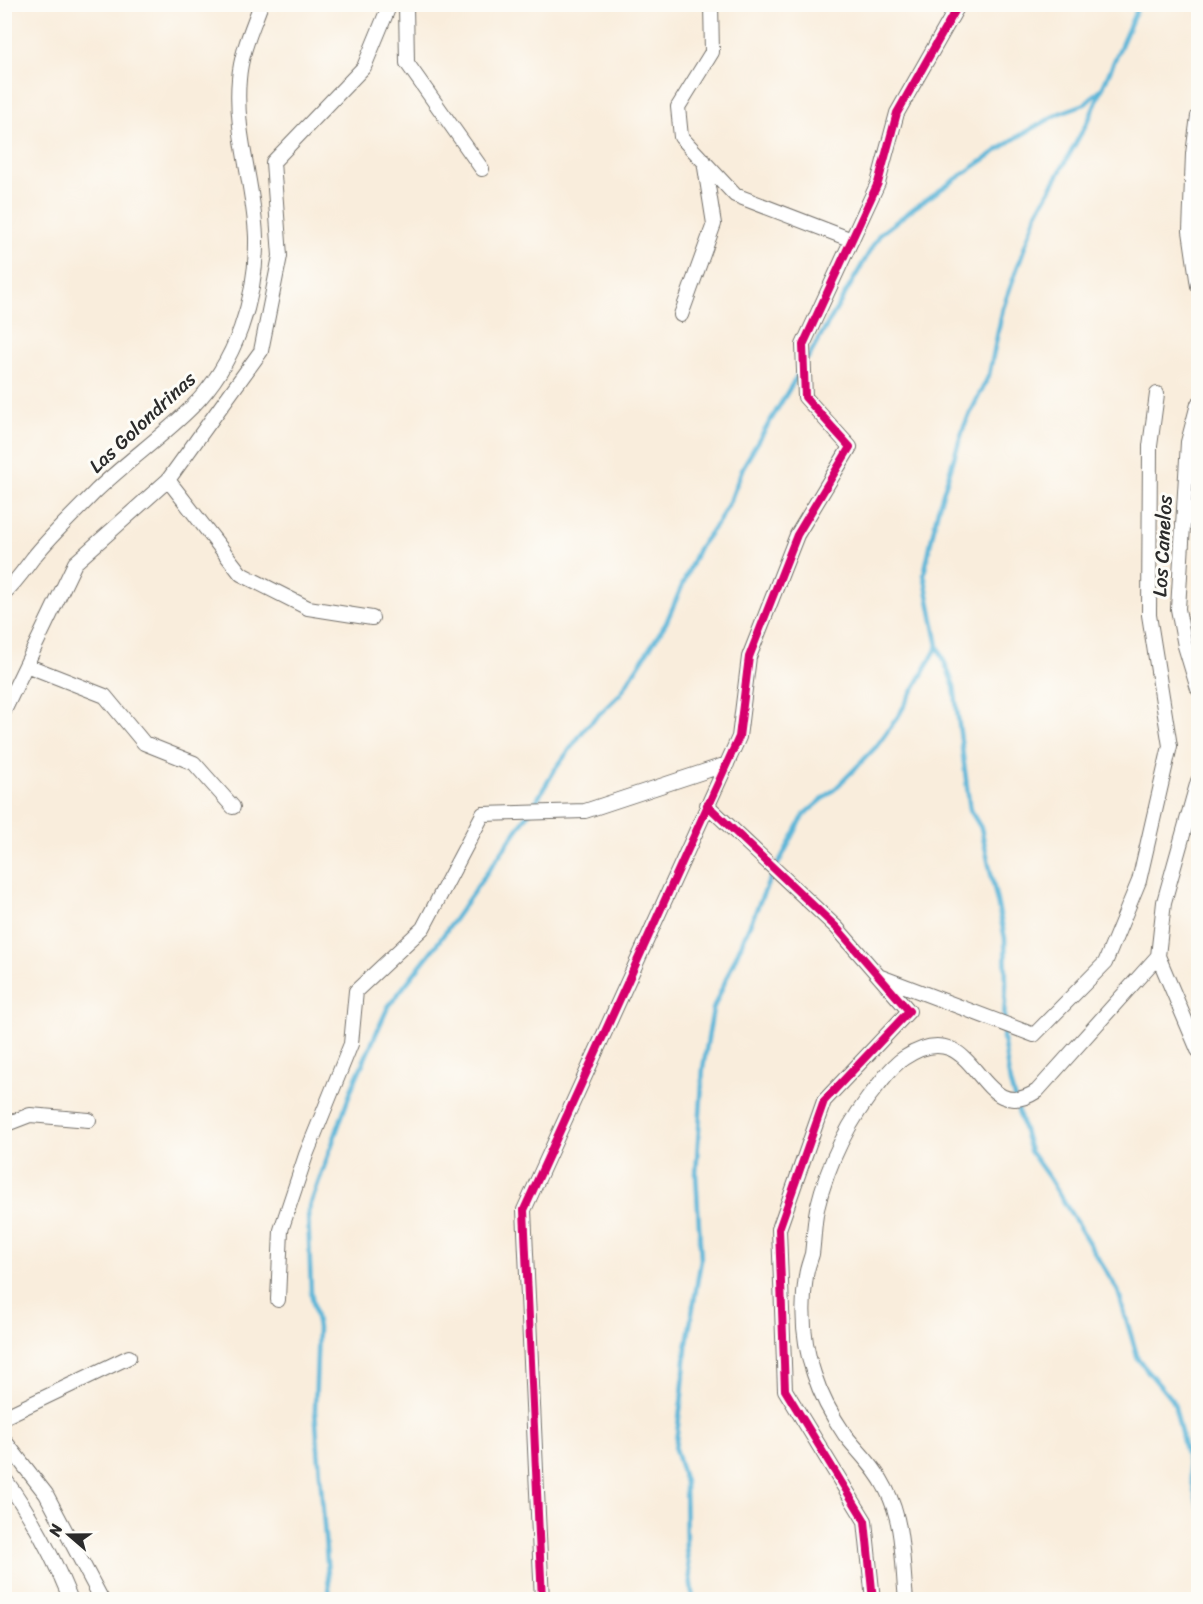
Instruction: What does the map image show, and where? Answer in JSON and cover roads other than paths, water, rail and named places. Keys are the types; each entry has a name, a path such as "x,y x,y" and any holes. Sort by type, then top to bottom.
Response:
{"street":[{"name":"Las Golondrinas","path":"4,593 81,507 134,456 193,406 217,377 236,341 249,302 256,246 252,199 239,114 239,78 244,48 261,4"},
{"path":"4,711 75,562 168,480 261,351 280,256 273,162 364,68 390,4"},
{"path":"406,4 407,63 482,169"},
{"path":"711,4 712,52 678,107 681,137 735,195 852,240"},
{"path":"542,1599 524,1210 739,737 749,657 797,535 850,447 806,397 803,345 878,183 897,113 959,4"},
{"path":"1198,116 1193,154 1190,231 1198,286"},
{"path":"681,315 714,224 704,161"},
{"path":"879,976 1034,1035 1105,963 1139,881 1170,746 1149,615 1150,446 1157,394"},
{"name":"Los Canelos","path":"1198,404 1188,442 1178,609 1185,646 1198,689"},
{"path":"168,480 241,574 308,608 372,618"},
{"path":"26,665 105,696 144,743 194,763 233,807"},
{"path":"278,1300 281,1230 306,1155 351,1044 356,991 423,928 483,814 585,812 727,764"},
{"path":"1198,781 1164,902 1158,956 1198,1050"},
{"path":"707,805 837,928 909,1011 824,1101 779,1229 785,1390 865,1521 873,1599"},
{"path":"1183,834 1198,828"},
{"path":"906,1599 900,1532 893,1504 879,1476 845,1434 833,1415 814,1373 806,1344 803,1314 805,1283 817,1211 829,1169 858,1110 901,1059 918,1050 933,1046 946,1046 962,1054 972,1068 999,1094 1012,1099 1025,1097 1037,1091 1158,956"},
{"path":"4,1125 30,1115 89,1120"},
{"path":"4,1417 129,1357"},
{"path":"4,1440 46,1494 102,1599"},
{"path":"4,1478 35,1523 71,1599"}],"waterway":[{"path":"1139,4 1089,119 1036,215 1003,308 989,375 964,426 938,509 924,574 938,646 954,686 970,810 981,828 1005,938 1006,985 1003,1038 1010,1083 1030,1151 1050,1179 1118,1291 1138,1359 1174,1403 1198,1506"},
{"path":"808,358 880,234 1014,139 1060,113 1085,104 1102,88"},
{"path":"330,1600 315,1410 318,1328 311,1292 308,1212 353,1085 388,1007 437,944 586,727 620,694 666,623 698,549 719,521 731,499 743,467 800,371"},
{"path":"693,1600 686,1547 685,1482 675,1449 686,1349 701,1260 696,1174 703,1068 713,1009 768,883 804,815 837,787 876,747 899,715 938,646"}]}
